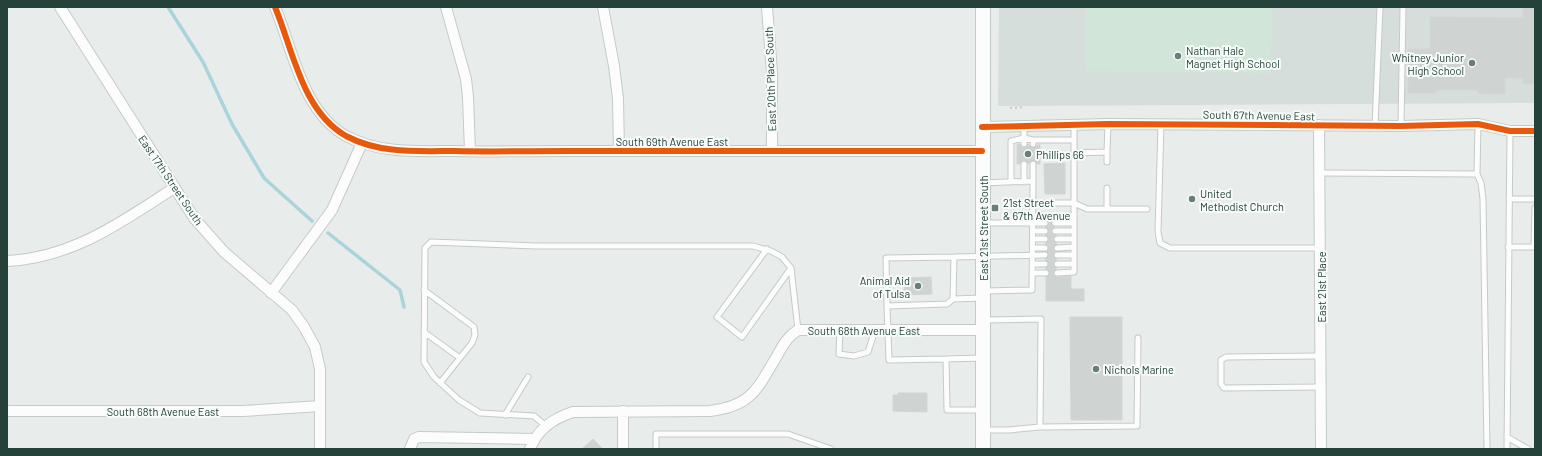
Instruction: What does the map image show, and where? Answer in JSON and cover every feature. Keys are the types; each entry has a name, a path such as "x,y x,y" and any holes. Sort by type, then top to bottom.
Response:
{"main road":[{"name":"East 21st Street South","path":"982,7 983,449"}],"street":[{"name":"East 17th Street South","path":"60,7 89,50 194,218 224,252 292,310 304,327 315,347 320,368 320,449"},
{"name":"South 69th Avenue East","path":"274,7 285,32 303,84 315,107 329,123 345,135 362,143 382,149 470,151 982,151"},
{"path":"446,7 466,79 470,151"},
{"path":"603,7 614,66 618,99 619,151"},
{"name":"East 20th Place South","path":"767,7 772,72 772,151"},
{"name":"South 67th Avenue East","path":"982,127 1074,124 1375,126 1478,124 1510,130 1535,131"},
{"name":"East 21st Place","path":"1319,125 1321,248 1321,449"},
{"path":"271,292 332,210 362,143"},
{"path":"7,261 43,255 88,241 114,228 174,188"},
{"name":"South 68th Avenue East","path":"532,444 546,426 563,415 573,412 710,411 727,409 743,402 760,384 788,337 798,330 889,330 983,325"},
{"name":"South 68th Avenue East","path":"7,411 243,411 320,406"},
{"path":"623,411 623,449"},
{"path":"410,449 414,439 419,438 532,444"}],"lane":[{"path":"1375,126 1380,7"},
{"path":"1401,126 1404,7"},
{"path":"1057,273 1074,272 1074,124"},
{"path":"1107,162 1108,124"},
{"path":"1161,124 1158,232 1160,242 1170,248 1321,248"},
{"path":"1478,124 1477,174 1481,183 1483,199 1487,449"},
{"path":"1024,125 1024,144"},
{"path":"1507,449 1510,130"},
{"path":"1011,182 1011,141 1024,138 1033,142 1074,140"},
{"path":"1074,153 1107,152"},
{"path":"1024,164 1024,182"},
{"path":"887,306 947,304 953,299 1032,290 1033,164"},
{"path":"1320,173 1477,174"},
{"path":"982,183 1033,181"},
{"path":"1107,188 1107,209"},
{"path":"1509,199 1535,199"},
{"path":"1033,203 1074,203 1086,209 1147,209"},
{"path":"1508,247 1534,247 1535,208"},
{"path":"1033,216 1045,216"},
{"path":"1055,216 1074,216"},
{"path":"1055,223 1074,223"},
{"path":"983,224 1045,224"},
{"path":"1033,231 1045,231"},
{"path":"1055,231 1074,231"},
{"path":"1033,239 1045,239"},
{"path":"1057,239 1074,239"},
{"path":"546,426 534,416 480,413 459,400 440,383 424,362 425,248 431,242 537,246 753,246 767,250 782,257 791,268 798,330"},
{"path":"1057,248 1074,247"},
{"path":"1033,248 1045,248"},
{"path":"767,250 717,317 742,337 791,268"},
{"path":"983,358 889,360 886,258 1045,255"},
{"path":"1057,255 1074,255"},
{"path":"953,299 954,257"},
{"path":"1033,264 1045,264"},
{"path":"1057,264 1074,264"},
{"path":"1032,273 1046,273"},
{"path":"424,290 474,327 475,335 472,343 440,383"},
{"path":"983,325 1041,319 1040,428"},
{"path":"840,330 839,354 854,356 868,352 875,330"},
{"path":"424,332 460,358"},
{"path":"983,430 1137,426 1138,338"},
{"path":"1321,356 1223,357 1221,360 1221,384 1224,388 1321,387"},
{"path":"946,359 947,410 983,410"},
{"path":"505,415 528,378"},
{"path":"656,449 656,434 788,434 831,449"},
{"path":"1507,437 1528,449"}],"path":[{"path":"1010,108 1024,107"}],"shaded area":[{"name":"Nathan Hale Magnet High School","path":"999,7 1535,7 1535,103 998,106"}],"green space":[{"path":"1086,7 1272,7 1271,73 1086,71"}],"building":[{"name":"Whitney Junior High School","path":"1523,7 1535,7 1535,84 1523,84 1523,78 1505,78 1505,94 1478,93 1478,90 1436,90 1436,93 1408,93 1409,49 1430,49 1430,17 1523,18"},
{"name":"Phillips 66","path":"1017,144 1020,144 1024,148 1028,144 1033,148 1040,144 1040,164 1037,164 1033,160 1029,164 1024,160 1020,164 1017,164"},
{"path":"1065,163 1065,194 1045,194 1044,164"},
{"path":"1047,213 1053,213 1051,223 1055,227 1051,231 1053,234 1057,235 1053,239 1057,244 1053,248 1055,252 1053,257 1057,259 1053,264 1057,268 1053,275 1057,277 1071,276 1071,289 1084,289 1084,301 1046,301 1046,277 1050,273 1045,269 1049,264 1045,260 1049,255 1047,252 1049,246 1045,244 1049,239 1045,235 1049,231 1045,227 1049,223 1047,220 1049,216"},
{"name":"Animal Aid of Tulsa","path":"931,277 932,294 904,295 904,278"},
{"name":"Nichols Marine","path":"1070,317 1122,317 1122,420 1071,420"},
{"path":"898,393 927,393 927,412 893,411 893,395 898,395"},
{"path":"593,439 603,449 582,449"}],"waterway":[{"path":"168,7 203,62 232,124 264,178 312,221"},
{"path":"328,233 400,290 404,307"}],"cycle path":[{"path":"275,7 301,78 309,96 319,111 331,125 346,136 359,142 385,149 427,151 982,151"},
{"path":"982,127 1108,124 1401,126 1478,124 1510,131 1535,131"}],"place":[{"name":"Nathan Hale Magnet High School","path":"1178,56"},
{"name":"Whitney Junior High School","path":"1472,63"},
{"name":"Phillips 66","path":"1028,154"},
{"name":"United Methodist Church","path":"1192,199"},
{"name":"21st Street & 67th Avenue","path":"995,208"},
{"name":"Animal Aid of Tulsa","path":"918,286"},
{"name":"Nichols Marine","path":"1096,369"}]}
